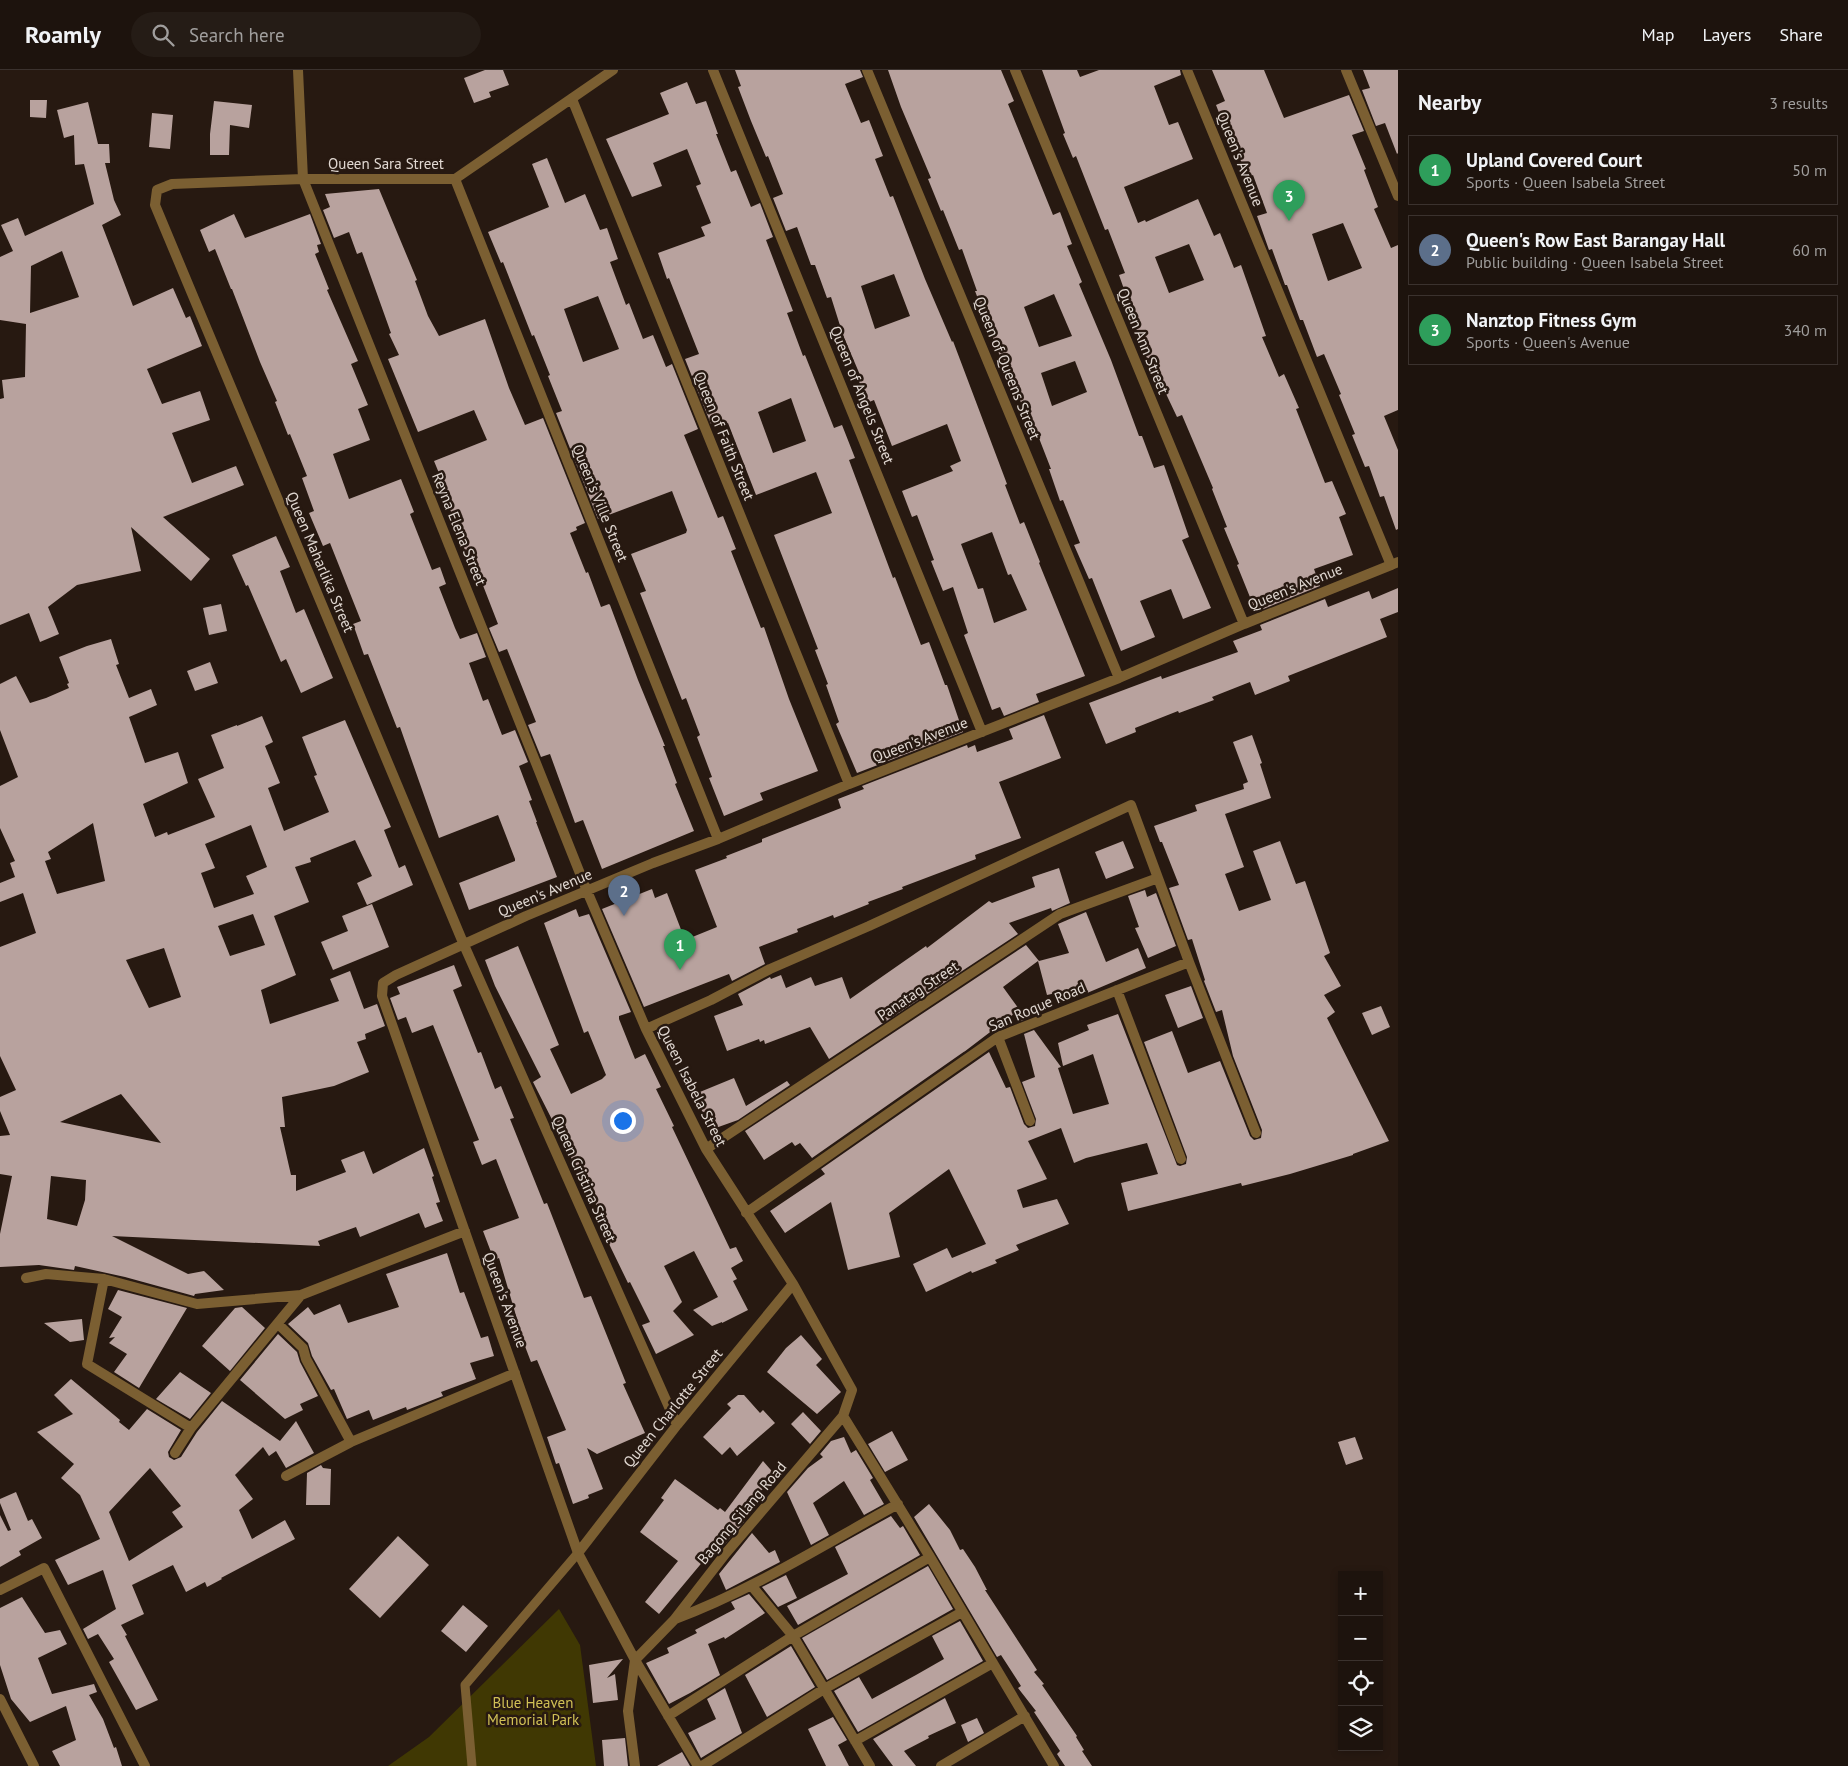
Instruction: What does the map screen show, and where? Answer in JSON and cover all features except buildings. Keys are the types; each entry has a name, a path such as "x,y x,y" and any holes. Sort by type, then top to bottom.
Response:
{"street":[{"name":"Reyna Elena Street","path":"298,70 302,179 587,891"},
{"name":"Queen Sara Street","path":"157,190 172,184 302,179 455,179 613,70"},
{"name":"Queen of Angels Street","path":"713,70 982,732"},
{"name":"Queen of Queens Street","path":"868,70 1119,678"},
{"name":"Queen Ann Street","path":"1015,70 1244,624"},
{"name":"Queen's Avenue","path":"698,1766 635,1660 578,1553 382,996 384,983 396,975 526,916 653,863 1119,678 1244,624 1395,563 1187,70"},
{"path":"1346,70 1398,196"},
{"name":"Queen of Faith Street","path":"572,99 849,784"},
{"name":"Queen's Ville Street","path":"455,179 718,838"},
{"name":"Queen Maharlika Street","path":"157,190 156,205 464,945"},
{"path":"646,1028 711,1000 770,969 870,926 1131,805 1189,962 1256,1133"},
{"name":"Panatag Street","path":"706,1149 1060,914 1158,878"},
{"name":"Queen Isabela Street","path":"587,891 646,1028 706,1149 793,1284"},
{"name":"Queen Cristina Street","path":"464,945 677,1425"},
{"name":"San Roque Road","path":"746,1213 998,1037 1189,962"},
{"path":"1117,990 1181,1159"},
{"path":"998,1037 1030,1121"},
{"path":"26,1278 46,1274 104,1279 197,1304 301,1295 464,1231"},
{"path":"104,1279 87,1364 191,1428"},
{"name":"Queen Charlotte Street","path":"578,1553 677,1425 793,1284"},
{"name":"Bagong Silang Road","path":"635,1660 674,1620 726,1553 843,1416 852,1390 793,1284"},
{"path":"175,1453 191,1428 301,1295"},
{"path":"278,1324 303,1348 306,1359 351,1442"},
{"path":"286,1476 351,1442 515,1374"},
{"path":"843,1416 930,1556 1054,1766"},
{"path":"674,1620 702,1609 751,1585 898,1504"},
{"path":"668,1716 793,1636 930,1556"},
{"path":"0,1590 44,1568 145,1766"},
{"path":"751,1585 793,1636 870,1766"},
{"path":"702,1766 824,1689 962,1612"},
{"path":"635,1660 628,1711 635,1766"},
{"path":"855,1741 993,1664"},
{"path":"0,1699 34,1766"},
{"path":"941,1766 1025,1716"}],"lane":[{"path":"472,1766 465,1685 578,1553"}],"green space":[{"name":"Blue Heaven Memorial Park","path":"559,1609 580,1645 596,1766 388,1766 429,1737"}],"place":[{"name":"Nanztop Fitness Gym","path":"1289,221"},
{"name":"Queen's Row East Barangay Hall","path":"624,916"},
{"name":"Upland Covered Court","path":"680,970"}]}
